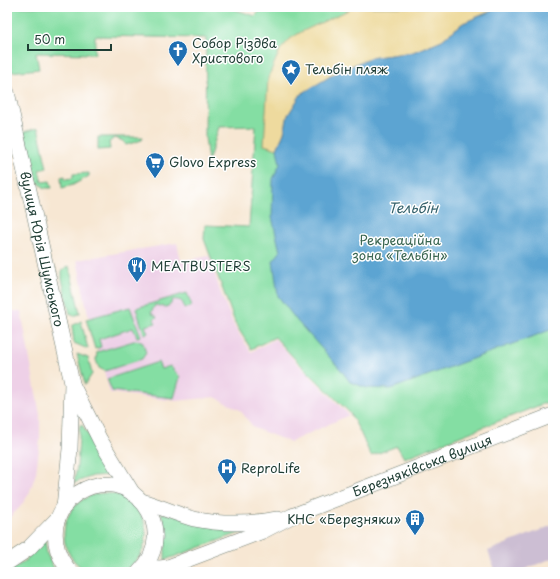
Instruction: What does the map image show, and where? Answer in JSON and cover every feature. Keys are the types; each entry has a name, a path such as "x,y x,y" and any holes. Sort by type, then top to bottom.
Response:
{"street":[{"name":"вулиця Юрія Шумського","path":"7,92 72,383 100,440 137,497 151,515 154,525 155,536 152,553 142,570"},
{"name":"вулиця Юрія Шумського","path":"72,383 70,449 61,512 55,531 56,546 61,560 72,572"},
{"name":"Березняківська вулиця","path":"142,570 160,568 166,570 263,531 292,516 553,415"},
{"name":"Березняківська вулиця","path":"61,512 71,499 80,492 95,486 107,485 118,487 137,497 183,515 207,521 253,523 292,516"},
{"path":"7,563 28,549 61,512"}],"shaded area":[{"path":"177,243 181,261 209,256 220,291 235,328 251,352 275,339 349,415 290,442 254,428 240,410 215,397 176,401 110,393 88,314 77,260"},
{"path":"7,311 21,311 40,415 40,440 36,473 29,494 20,507 7,520"},
{"path":"553,525 553,558 518,572 495,572 488,551"}],"green space":[{"name":"Тельбін","path":"7,7 227,7 255,16 264,7 553,7 553,400 404,458 397,446 371,456 350,413 294,358 275,337 251,349 236,325 204,239 205,225 249,227 256,126 219,127 208,162 205,137 206,38 95,36 95,54 36,53 39,69 10,72 7,59"},
{"path":"38,128 47,168 39,170 42,182 50,181 52,188 45,188 36,181 24,132"},
{"path":"98,137 143,137 142,140 126,145 123,141 115,138 109,142 110,149 98,150"},
{"path":"89,173 89,176 73,185 62,188 61,177 65,176 65,179 73,178 73,174"},
{"path":"69,266 80,313 74,316 70,314 62,279 62,270"},
{"path":"187,293 192,306 184,309 182,302 177,300 172,300 171,304 166,307 155,305 151,313 157,317 154,320 156,323 145,326 148,333 144,334 136,308"},
{"path":"130,307 141,336 137,337 133,328 99,339 101,347 95,349 86,319"},
{"path":"81,321 88,349 74,343 72,326"},
{"path":"137,340 143,343 146,353 142,359 105,371 99,368 96,360 97,352"},
{"path":"77,354 88,358 92,374 85,385"},
{"path":"158,362 161,369 170,366 180,377 174,398 112,391 107,379"},
{"path":"80,425 82,425 114,475 93,476 74,483 77,466"},
{"path":"105,493 121,497 134,505 142,518 146,534 142,550 134,563 121,571 105,575 89,571 76,563 68,550 64,534 68,518 76,505 89,497"},
{"path":"161,513 256,527 165,560 164,523"},
{"path":"45,540 47,554 56,572 8,572 25,561"}],"sand":[{"name":"Тельбін пляж","path":"355,7 501,7 463,23 442,40 413,52 370,58 334,74 301,95 288,115 284,133 277,149 264,145 268,78 280,50 290,39 301,32"}],"water":[{"name":"Тельбін","path":"501,7 553,7 553,329 391,389 367,388 350,382 297,321 278,296 273,261 280,252 272,217 273,179 280,164 277,149 284,133 288,115 301,94 334,74 369,58 413,52 442,40 463,23"}],"place":[{"name":"Собор Різдва Христового","path":"178,67"},
{"name":"Тельбін пляж","path":"291,86"},
{"name":"Glovo Express","path":"155,179"},
{"name":"MEATBUSTERS","path":"137,283"},
{"name":"ReproLife","path":"227,485"},
{"name":"КНС «Березняки»","path":"415,536"}],"park label":[{"name":"Рекреаційна зона «Тельбін»","path":"400,248"}]}
